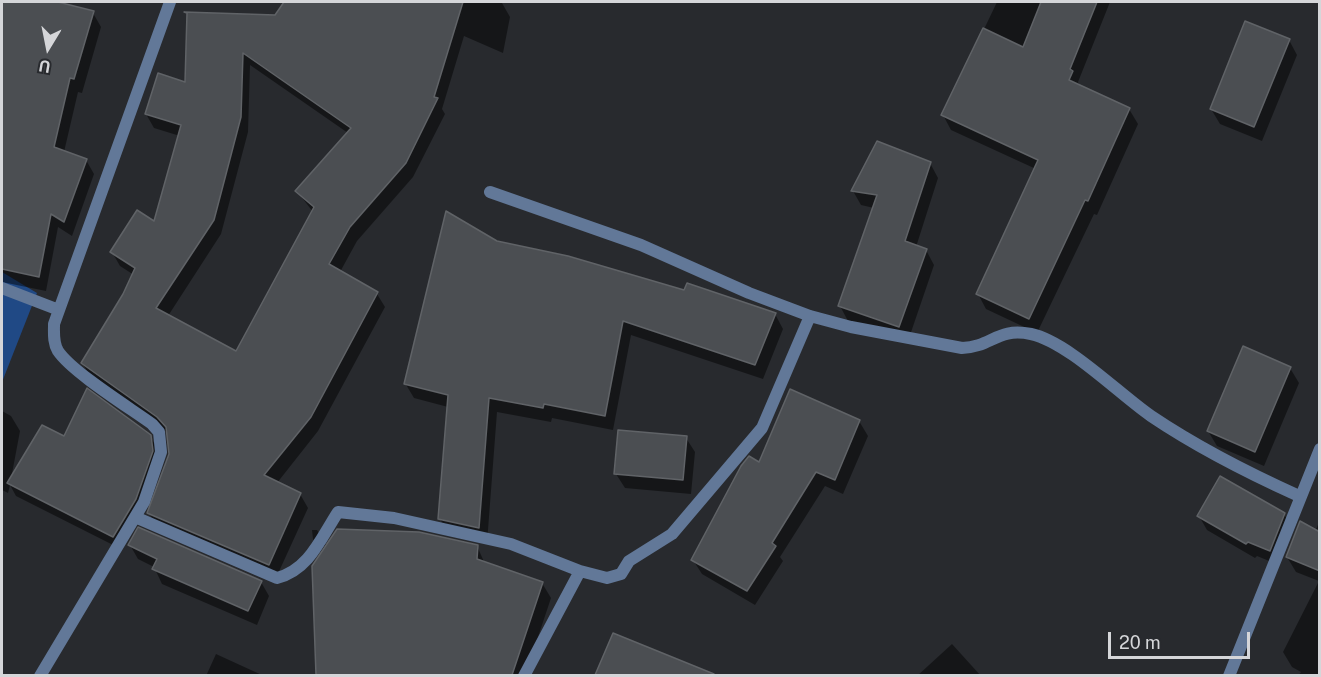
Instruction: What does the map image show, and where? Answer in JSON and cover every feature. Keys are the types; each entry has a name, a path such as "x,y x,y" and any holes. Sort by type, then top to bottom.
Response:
{"street":[{"path":"40,675 144,502 161,452 159,432 71,364 58,351 54,338 59,310 170,2"},
{"path":"490,192 641,245 808,321 962,348 976,348 1007,331 1033,334 1112,383 1150,415 1234,464 1299,496"},
{"path":"2,288 59,310"},
{"path":"135,517 277,578 288,575 305,564 338,512 394,518 511,544 580,571 607,578 621,574 629,561 672,534 762,428 808,321"},
{"path":"1229,675 1299,496 1320,449"},
{"path":"524,675 580,571"}],"shaded area":[{"path":"2,272 37,293 2,382"}],"building":[{"path":"2,2 58,2 94,11 74,79 70,78 54,147 87,159 64,222 51,214 39,277 2,269"},
{"path":"284,2 463,2 434,97 438,98 406,163 350,227 329,264 378,292 311,417 264,475 301,493 269,565 147,513 169,454 166,427 157,417 81,363 123,294 135,268 110,252 137,210 154,221 181,125 145,114 158,73 185,82 187,13 184,12 275,15","holes":["243,53 351,128 295,191 314,207 236,351 156,308 214,220 241,117"]},
{"path":"1041,2 1097,2 1070,69 1073,71 1069,80 1130,108 1088,201 1085,200 1029,319 976,294 1038,160 941,115 983,28 1023,47"},
{"path":"1245,21 1290,39 1254,127 1210,109"},
{"path":"877,141 931,162 905,241 927,249 899,327 838,306 877,195 851,191"},
{"path":"446,211 497,241 568,256 684,290 687,283 776,313 755,365 623,321 605,416 544,404 543,408 489,398 479,528 438,519 448,395 404,384"},
{"path":"1243,346 1291,367 1255,452 1207,431"},
{"path":"87,388 151,435 153,451 136,499 113,537 7,483 42,425 64,436"},
{"path":"790,389 860,420 835,480 816,472 772,543 776,546 747,591 691,560 741,466 749,456 759,462"},
{"path":"618,430 687,436 683,480 614,474"},
{"path":"1220,476 1285,513 1270,551 1248,542 1246,544 1197,516"},
{"path":"1300,521 1320,532 1320,571 1286,557"},
{"path":"138,527 262,581 248,611 152,569 157,559 128,545"},
{"path":"337,529 419,532 478,545 477,559 543,582 512,675 316,675 312,566"},
{"path":"613,633 714,674 595,675"}]}
